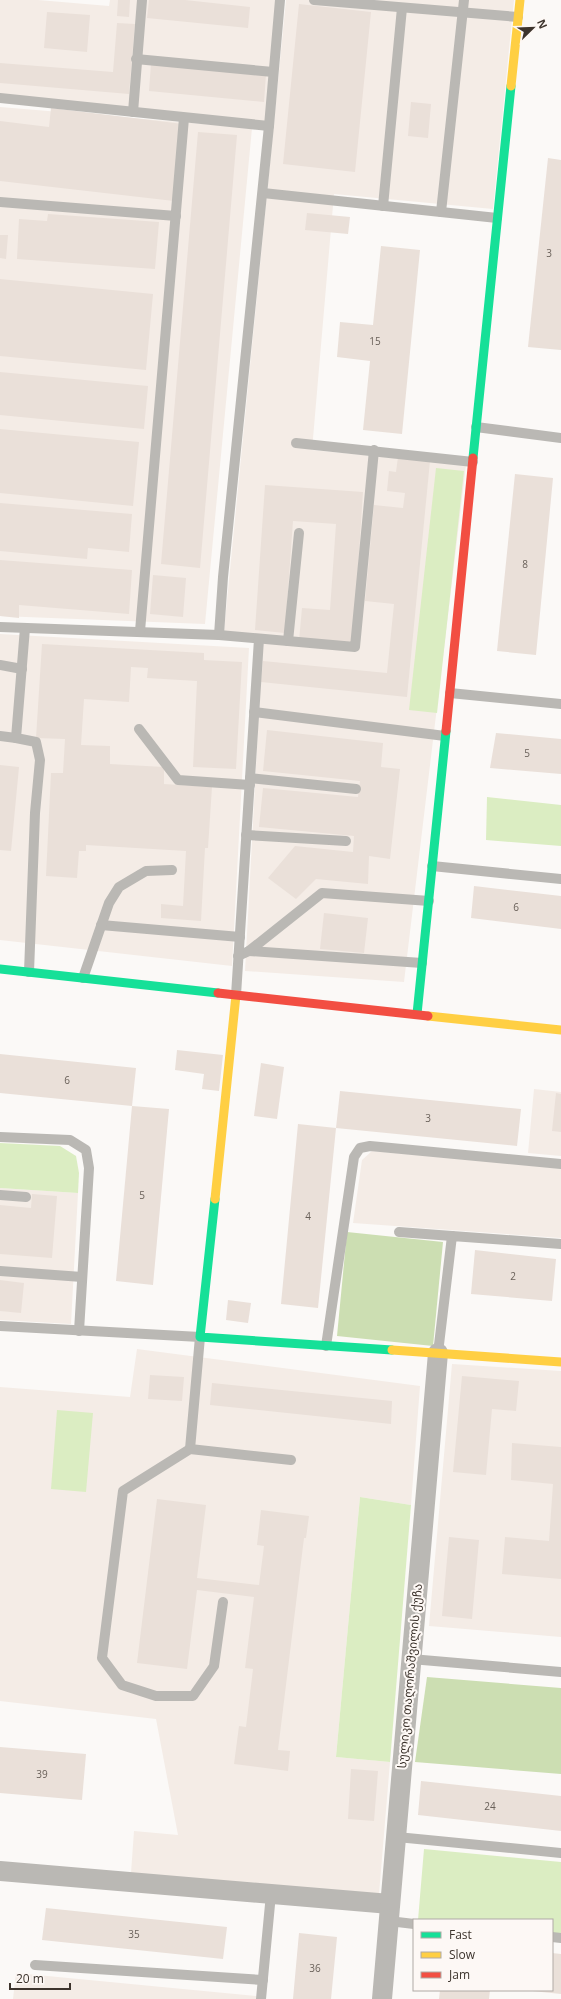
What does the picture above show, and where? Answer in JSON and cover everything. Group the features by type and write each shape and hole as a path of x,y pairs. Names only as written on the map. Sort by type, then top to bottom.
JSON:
{"street":[{"path":"417,1014 520,0"},
{"path":"0,969 561,1030"},
{"path":"236,995 200,1337 561,1362"},
{"name":"სულიკო თაღორაშვილის ქუჩა","path":"382,1999 438,1353"},
{"path":"0,1872 271,1894 390,1913"}],"lane":[{"path":"133,112 136,59 142,0"},
{"path":"219,635 223,577 263,192 280,0"},
{"path":"314,0 518,17"},
{"path":"441,212 464,0"},
{"path":"383,206 402,8"},
{"path":"136,59 273,72"},
{"path":"0,98 269,126"},
{"path":"140,631 184,118"},
{"path":"263,192 497,218"},
{"path":"0,202 176,216"},
{"path":"476,427 561,438"},
{"path":"296,443 374,450 473,462"},
{"path":"0,627 219,635 355,647 374,450"},
{"path":"288,641 299,533"},
{"path":"16,738 26,628"},
{"path":"236,995 259,639"},
{"path":"0,665 22,669"},
{"path":"450,693 561,704"},
{"path":"254,712 445,736"},
{"path":"139,729 178,780 250,782 356,789"},
{"path":"0,736 36,742 40,760 34,813 29,972"},
{"path":"246,835 346,841"},
{"path":"432,866 561,879"},
{"path":"83,978 108,903 119,887 146,872 172,870"},
{"path":"238,956 249,951 322,893 429,901"},
{"path":"101,925 240,937"},
{"path":"249,951 422,963"},
{"path":"0,1137 70,1140 86,1150 89,1168 79,1330"},
{"path":"326,1346 354,1157 360,1148 370,1146 561,1164"},
{"path":"0,1195 26,1197"},
{"path":"399,1232 561,1244"},
{"path":"438,1353 452,1236"},
{"path":"0,1271 82,1277"},
{"path":"0,1326 200,1337 190,1448"},
{"path":"223,1602 214,1666 192,1696 156,1696 122,1685 102,1658 123,1492 190,1448 291,1460"},
{"path":"411,1659 561,1672"},
{"path":"397,1837 561,1853"},
{"path":"262,1999 271,1894"},
{"path":"390,1913 413,1924"},
{"path":"35,1965 263,1980"}],"shaded area":[{"path":"0,0 38,0 109,6 110,0 278,0 265,124 0,99"},
{"path":"286,0 514,0 493,209 334,194 312,450 466,465 404,982 245,971 263,636 224,631"},
{"path":"0,107 252,128 205,624 0,616"},
{"path":"0,634 249,648 232,966 0,940"},
{"path":"534,1089 561,1092 561,1156 528,1153"},
{"path":"372,1151 561,1167 561,1238 353,1223 362,1160"},
{"path":"0,1188 78,1193 71,1324 0,1320"},
{"path":"137,1349 420,1386 411,1505 360,1497 336,1757 390,1762 379,1894 131,1873 134,1831 178,1835 156,1719 0,1701 0,1387 130,1397"},
{"path":"452,1364 561,1371 561,1637 429,1626"},
{"path":"16,1973 256,1996 256,1999 13,1999"}],"green space":[{"path":"436,468 464,471 437,713 409,710"},
{"path":"487,797 561,805 561,846 486,840"},
{"path":"0,1143 60,1146 76,1156 79,1173 78,1193 0,1188"},
{"path":"347,1232 443,1242 433,1346 337,1336"},
{"path":"57,1410 93,1413 86,1492 51,1489"},
{"path":"360,1497 411,1505 390,1762 336,1757"},
{"path":"427,1677 561,1688 561,1774 415,1762"},
{"path":"424,1849 561,1862 561,1934 553,1933 553,1919 418,1919"}],"building":[{"path":"118,0 130,0 129,17 117,16"},
{"path":"149,0 185,0 250,7 248,28 147,18"},
{"path":"299,4 371,12 355,172 283,164"},
{"path":"47,12 90,15 87,52 44,48"},
{"path":"117,23 135,24 129,94 0,83 0,63 113,72"},
{"path":"151,64 266,74 264,102 149,91"},
{"path":"411,102 431,104 428,138 408,136"},
{"path":"51,108 183,124 174,201 0,181 0,121 49,127"},
{"path":"198,132 237,135 200,568 161,564"},
{"path":"548,158 561,160 561,350 528,347"},
{"path":"307,213 350,217 348,234 305,230"},
{"path":"48,214 159,222 155,269 17,259 19,219 47,221"},
{"path":"0,235 8,235 6,259 0,258"},
{"path":"381,246 420,250 402,434 363,430 370,361 337,357 340,322 373,325"},
{"path":"0,279 153,294 146,370 0,356"},
{"path":"0,372 148,386 144,429 0,415"},
{"path":"0,429 139,442 133,506 0,493"},
{"path":"398,457 430,461 407,697 261,682 263,661 387,673 394,604 365,601 374,505 403,508 405,493 387,491 389,471 396,472"},
{"path":"515,474 553,478 536,655 497,651"},
{"path":"265,485 363,492 353,645 299,641 302,608 330,610 336,524 293,521 285,633 255,630"},
{"path":"0,503 132,514 129,552 88,548 87,559 0,551"},
{"path":"0,560 132,570 129,614 19,605 19,618 0,616"},
{"path":"153,575 186,578 183,617 150,614"},
{"path":"42,644 204,653 204,660 242,662 236,769 193,767 197,681 147,678 148,668 131,667 129,702 84,699 81,745 110,746 110,764 164,767 164,784 212,787 208,848 205,848 201,921 161,918 161,904 183,906 186,851 86,845 86,851 79,851 77,878 46,876 51,773 63,773 65,739 36,738"},
{"path":"267,730 383,743 381,767 400,769 390,859 369,856 368,884 316,879 296,899 268,878 295,846 353,852 354,836 259,827 263,788 358,797 360,781 263,771"},
{"path":"496,733 561,739 561,774 490,768"},
{"path":"0,765 19,767 11,851 0,850"},
{"path":"474,886 561,896 561,929 471,918"},
{"path":"324,913 368,918 364,953 320,949"},
{"path":"177,1050 223,1055 219,1091 202,1089 204,1074 175,1070"},
{"path":"0,1054 136,1068 132,1106 0,1093"},
{"path":"261,1063 284,1067 277,1119 254,1116"},
{"path":"340,1091 521,1109 517,1146 336,1128"},
{"path":"556,1093 561,1094 561,1132 552,1131"},
{"path":"132,1106 169,1109 153,1285 116,1281"},
{"path":"298,1124 336,1128 318,1308 281,1304"},
{"path":"32,1194 57,1196 52,1258 0,1254 0,1205 31,1208"},
{"path":"475,1250 556,1259 552,1301 471,1294"},
{"path":"0,1280 24,1283 21,1313 0,1311"},
{"path":"228,1300 251,1303 248,1323 226,1320"},
{"path":"150,1375 184,1377 182,1401 148,1399"},
{"path":"462,1376 519,1381 516,1411 492,1409 486,1475 453,1472"},
{"path":"212,1383 392,1401 391,1424 210,1405"},
{"path":"512,1443 561,1447 561,1579 502,1574 505,1537 549,1541 553,1484 511,1480"},
{"path":"157,1499 206,1505 197,1578 259,1585 264,1546 257,1545 261,1510 309,1516 306,1538 304,1538 278,1750 290,1751 288,1771 234,1764 239,1726 246,1727 253,1669 245,1668 254,1597 197,1590 187,1669 137,1663"},
{"path":"449,1537 479,1540 472,1619 442,1616"},
{"path":"0,1747 86,1754 82,1800 0,1793"},
{"path":"351,1769 378,1771 374,1821 348,1819"},
{"path":"421,1781 561,1796 561,1831 418,1815"},
{"path":"46,1908 227,1927 223,1959 42,1940"},
{"path":"299,1933 337,1937 331,1999 293,1999"},
{"path":"553,1953 561,1954 561,1994 532,1991 553,1991"},
{"path":"440,1991 490,1991 489,1999 439,1999"}],"traffic: fast":[{"path":"473,458 511,86"},
{"path":"417,1014 446,731"},
{"path":"0,969 218,993"},
{"path":"215,1199 200,1337 392,1350"}],"traffic: slow":[{"path":"511,86 520,0"},
{"path":"215,1199 236,995"},
{"path":"428,1016 561,1030"},
{"path":"392,1350 561,1362"}],"traffic: jam":[{"path":"446,731 473,458"},
{"path":"218,993 428,1016"}]}
